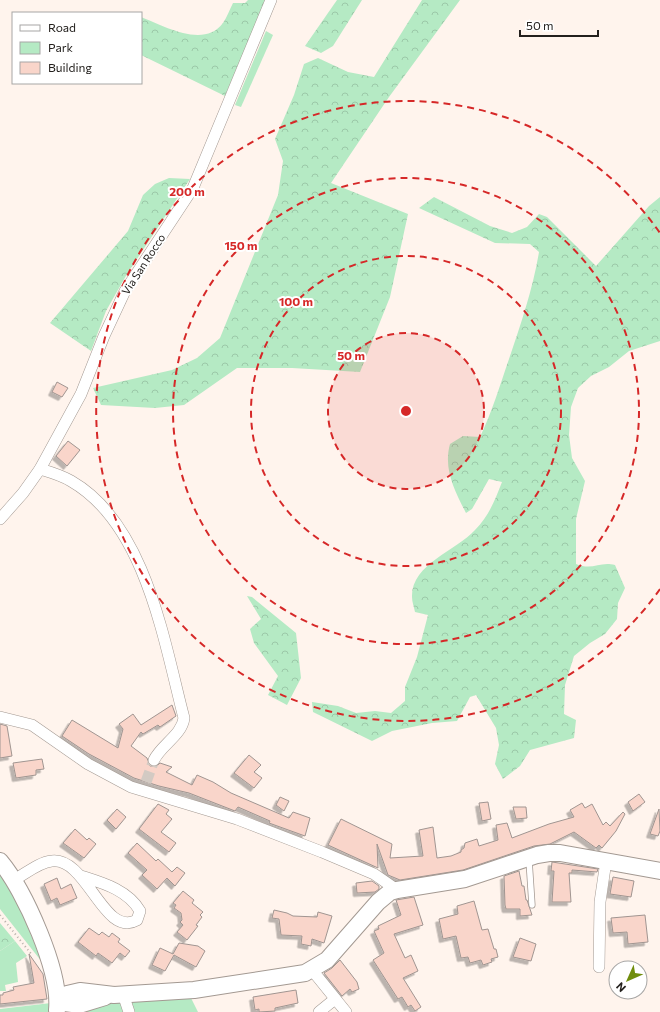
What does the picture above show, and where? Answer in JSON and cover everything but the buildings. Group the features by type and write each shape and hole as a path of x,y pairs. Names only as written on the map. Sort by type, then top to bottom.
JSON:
{"street":[{"name":"Via San Rocco","path":"0,519 23,493 40,469 81,394 104,336 125,291 192,188 271,0"},
{"path":"40,469 71,480 95,500 107,513 130,547 148,585 184,718 182,727 159,750 154,760"},
{"path":"0,717 32,725 88,764 125,785 144,787 237,819 374,874 397,890"},
{"path":"76,1003 119,995 228,986 298,975 312,970 335,952 383,897 397,890 465,879 528,858 549,853 560,853 660,871"},
{"path":"0,861 14,880 25,901 51,965 58,1007"},
{"path":"14,880 44,862 52,861 65,863 81,876 106,911 116,918 126,922 137,920 140,911 136,904 127,896 112,887 81,876"},
{"path":"599,967 600,902 606,862"},
{"path":"51,965 70,987 76,1003"},
{"path":"312,970 346,1012"},
{"path":"58,1007 67,994 76,1003"},
{"path":"119,995 129,1012"},
{"path":"319,1012 335,999"}],"lane":[{"path":"528,858 532,905"}],"path":[{"path":"0,916 32,955"}],"green space":[{"path":"248,0 266,0 225,96 142,55 142,17 172,30 195,35 205,34 215,31 223,23 233,3 245,3"},
{"path":"337,0 362,0 333,46 321,53 305,46"},
{"path":"422,0 460,0 389,97 331,183 408,214 390,297 360,372 292,368 237,368 184,405 155,408 101,405 93,388 172,370 197,358 220,338 278,195 283,161 275,139 294,95 304,64 318,58 348,72 374,77"},
{"path":"266,31 273,35 241,107 235,105"},
{"path":"169,178 190,179 127,274 106,311 91,351 50,323 128,231 143,195 155,184"},
{"path":"434,197 490,226 512,233 527,227 539,214 547,217 596,266 649,206 660,197 660,341 629,351 609,367 591,376 578,388 571,407 569,435 572,458 585,481 576,519 576,564 587,567 605,564 615,565 625,588 618,603 617,619 605,634 590,643 574,656 565,685 564,714 576,720 574,738 530,750 520,766 503,779 495,764 499,745 496,728 476,695 470,697 457,721 432,723 392,731 372,741 313,712 312,702 338,706 356,713 375,711 391,713 405,701 405,687 417,657 428,615 415,612 412,599 414,586 426,567 467,538 480,525 491,508 502,482 489,479 472,509 466,513 451,480 448,453 450,444 463,436 480,437 496,398 522,319 539,252 530,244 495,243 419,208"},
{"path":"247,596 252,597 296,633 301,678 287,705 268,695 278,676 254,643 250,629 261,619"},
{"path":"0,874 17,900 42,962 0,909"},
{"path":"0,923 15,941 0,951"},
{"path":"15,941 27,956 16,963 18,982 5,985 6,991 0,991 0,951"},
{"path":"190,996 198,1012 84,1012 103,1003"},
{"path":"51,1003 50,1012 0,1012 0,1009"}],"tunnel":[{"path":"146,782 154,760"}]}
